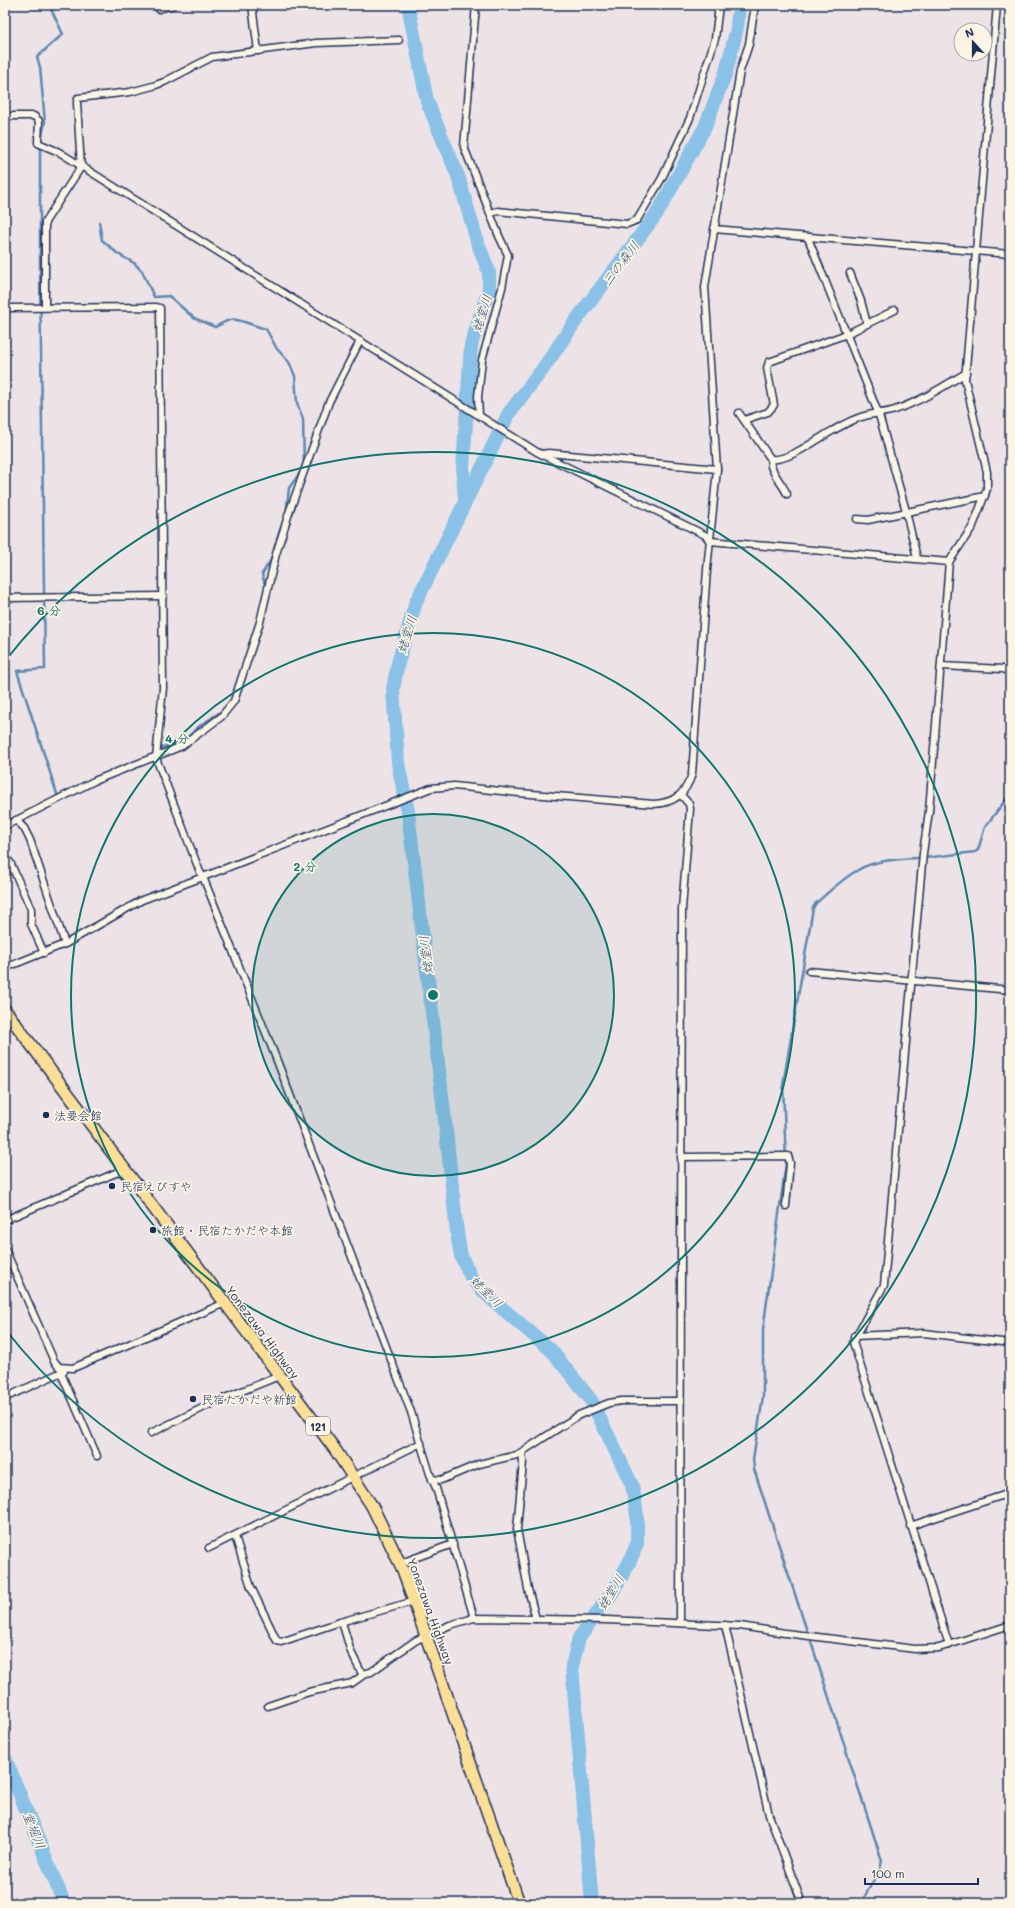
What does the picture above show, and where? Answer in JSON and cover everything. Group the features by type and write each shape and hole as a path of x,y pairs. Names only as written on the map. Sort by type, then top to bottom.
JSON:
{"highway":[{"name":"Yonezawa Highway","path":"5,1010 334,1448 372,1506 401,1563 519,1903"}],"street":[{"path":"156,5 159,9 173,5"},
{"path":"252,5 258,51"},
{"path":"476,5 464,147 508,255 502,288 482,360 477,414"},
{"path":"490,213 498,211 627,224 637,220 662,178 692,113 715,39 718,5"},
{"path":"5,968 66,944 142,900 421,791 443,786 654,804 665,804 681,795 692,774 717,470 705,286 740,71 749,44 755,5"},
{"path":"949,1645 910,1526 853,1342 854,1336 884,1286 923,853 929,811 949,562 973,526 987,489 987,472 965,380 997,5"},
{"path":"45,307 45,222 81,167 77,103 78,98 130,92 153,86 164,82 212,57 316,43 399,40"},
{"path":"5,116 34,116 39,120 38,143 54,149 487,420 510,436 541,454 705,534 710,541 949,562"},
{"path":"714,230 1010,254"},
{"path":"808,238 879,414 906,511 917,558"},
{"path":"850,273 861,301 867,324"},
{"path":"5,308 160,308 163,688 156,758 200,872 204,877 412,1412 453,1544 474,1618"},
{"path":"744,420 768,412 774,405 767,368 769,362 847,334 895,310"},
{"path":"5,826 94,781 156,758 189,742 221,717 236,698 260,622 276,554 290,510 329,402 360,341"},
{"path":"772,459 781,459 802,449 855,419 902,408 939,390 966,372"},
{"path":"739,413 772,459"},
{"path":"541,454 549,453 717,470"},
{"path":"772,459 770,466 782,483 787,494"},
{"path":"857,519 868,520 985,496"},
{"path":"5,598 163,596"},
{"path":"941,666 1003,669 1010,671"},
{"path":"680,1623 682,909 690,809 689,804 681,795"},
{"path":"16,820 24,828 30,840 66,944"},
{"path":"10,862 31,909 31,924 44,953"},
{"path":"809,971 1010,990"},
{"path":"681,1157 788,1156 790,1163 786,1206"},
{"path":"5,1220 125,1169"},
{"path":"5,1250 54,1361 63,1371 97,1456"},
{"path":"9,1396 63,1371 225,1303"},
{"path":"854,1336 924,1333 1010,1343"},
{"path":"151,1433 215,1402 279,1376"},
{"path":"432,1479 441,1480 479,1464 522,1452 583,1413 609,1403 621,1401 680,1401"},
{"path":"209,1548 421,1443"},
{"path":"522,1452 523,1462 517,1529 528,1589 536,1619"},
{"path":"910,1526 1010,1493"},
{"path":"235,1536 251,1587 277,1641 281,1642 342,1622 415,1601"},
{"path":"401,1563 453,1544"},
{"path":"268,1706 303,1694 352,1683 362,1676 362,1674 372,1672 415,1641 450,1625 474,1618 607,1620 740,1626 915,1649 939,1648 1010,1625"},
{"path":"342,1622 351,1652 362,1674"},
{"path":"725,1625 769,1815 802,1903"}],"waterway":[{"path":"41,140 45,122 40,67 37,57 63,34 49,5"},
{"name":"姥堂川","path":"408,5 427,101 458,176 478,244 489,272 489,289 471,345 463,468 465,502"},
{"name":"姥堂川","path":"592,1903 572,1666 579,1638 612,1593 629,1563 637,1544 637,1515 632,1485 591,1400 551,1350 489,1297 472,1279 461,1256 457,1233 408,812 398,763 393,689 398,663 416,602 509,413 542,370 577,319 658,212 705,127 726,72 737,28 739,5"},
{"path":"40,145 45,669 17,671 58,797"},
{"path":"99,222 102,240 118,254 134,263 142,271 154,297 169,296 194,318 215,327 233,319 266,329 277,349 289,362 295,376 297,403 303,419 304,466"},
{"path":"286,515 289,488 302,470"},
{"path":"266,589 262,574 271,560 284,519"},
{"path":"157,751 163,747 183,742 197,728 223,710"},
{"path":"924,858 975,852 978,850 985,827 1010,794"},
{"path":"5,823 12,819"},
{"path":"807,1631 754,1469 753,1459 763,1397 763,1330 786,1163 783,1085 813,908 816,903 842,881 852,873 864,867 887,861 919,858"},
{"path":"811,1642 882,1861 880,1869 861,1903"},
{"name":"堂堀川","path":"5,1758 64,1903"}],"place":[{"name":"法要会館","path":"46,1115"},
{"name":"民宿えびすや","path":"112,1186"},
{"name":"旅館・民宿たかだや本館","path":"153,1230"},
{"name":"民宿たかだや新館","path":"193,1399"}],"water label":[{"name":"三の森川","path":"620,263"}]}
